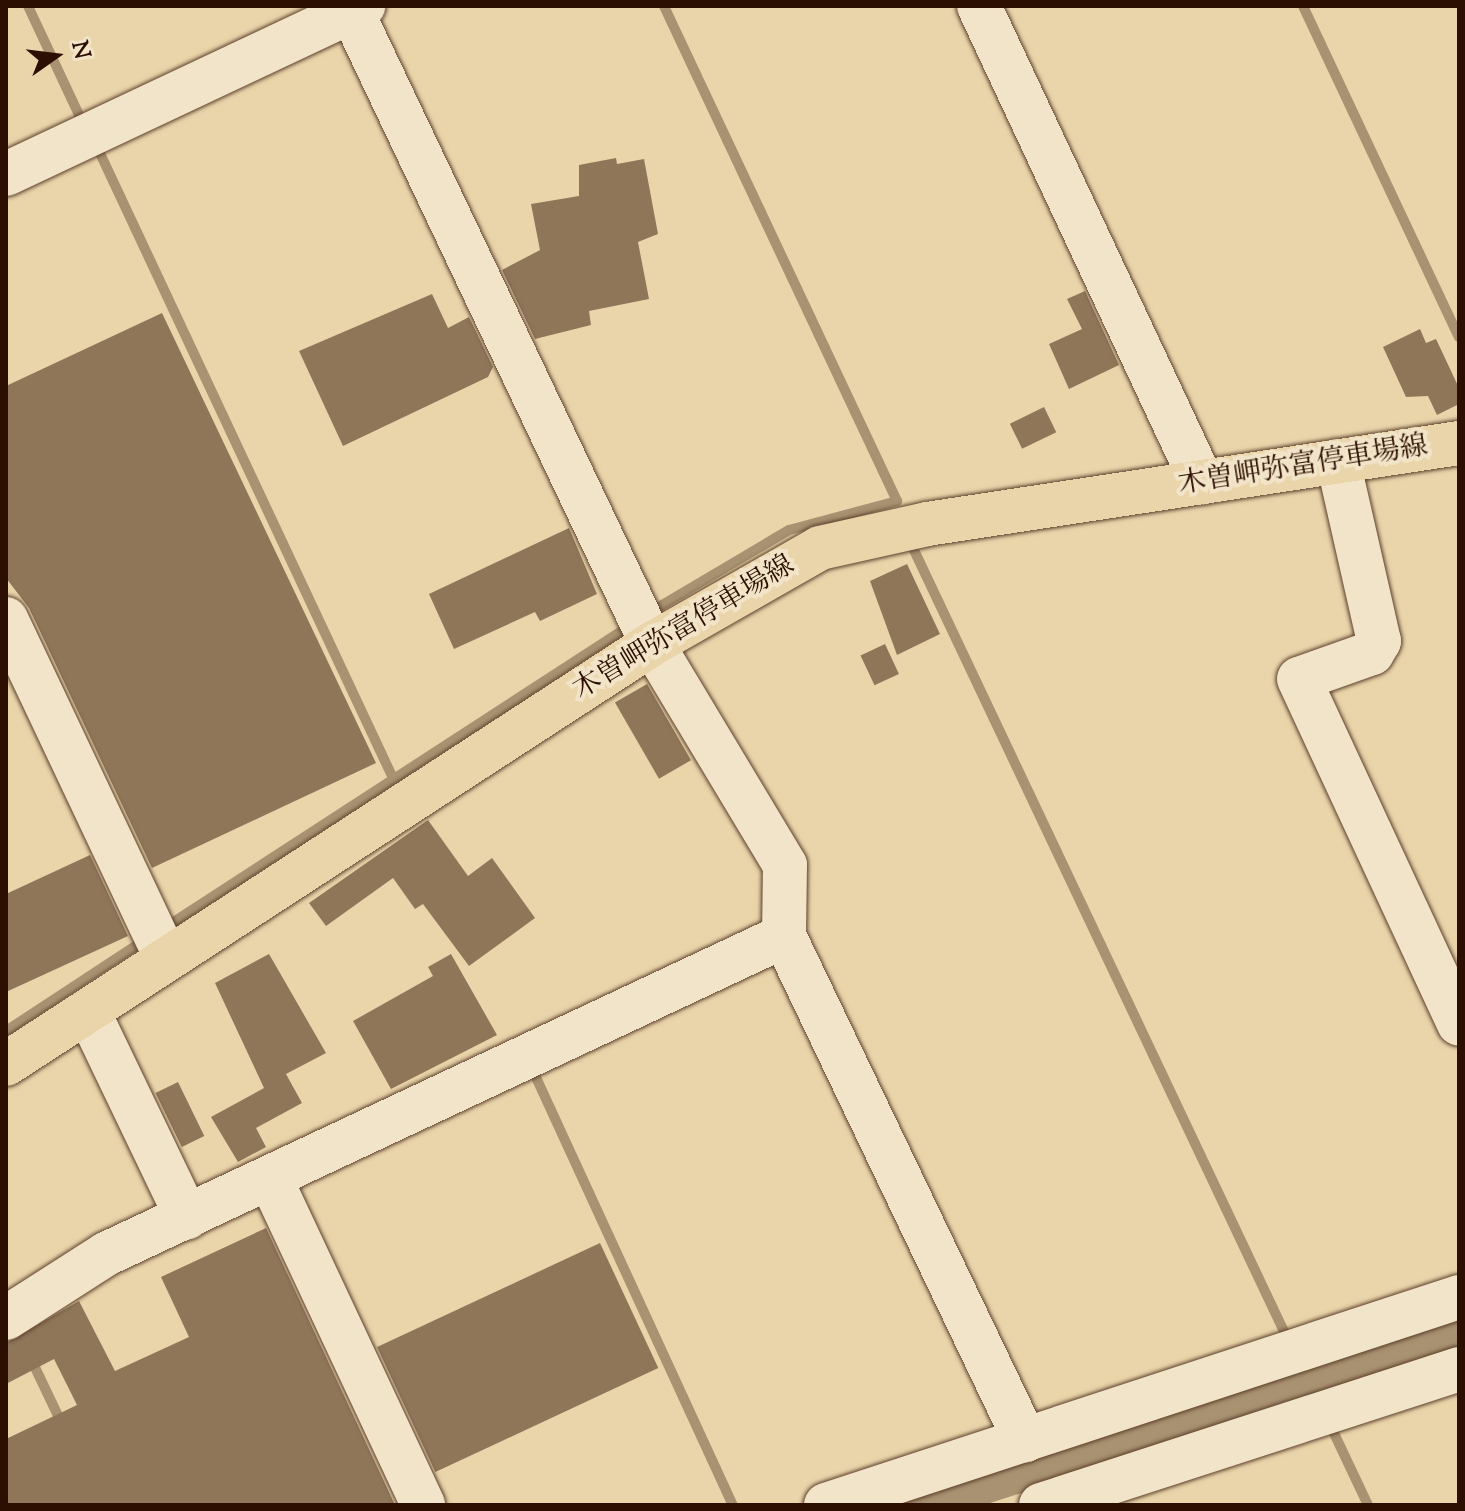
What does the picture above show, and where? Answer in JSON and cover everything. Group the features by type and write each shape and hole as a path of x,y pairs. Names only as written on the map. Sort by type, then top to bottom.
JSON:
{"main road":[{"name":"木曽岬弥富停車場線","path":"6,1064 652,644 820,548 1202,482 1459,443"}],"street":[{"path":"979,6 1202,482"},
{"path":"6,174 355,8 652,644 785,865 784,936 1025,1440"},
{"path":"1338,461 1379,641 1372,653 1299,679 1459,1024"},
{"path":"6,619 167,959"},
{"path":"6,1318 106,1254 271,1180 784,936"},
{"path":"88,1011 187,1218"},
{"path":"271,1180 423,1505"},
{"path":"826,1505 1459,1297"},
{"path":"1048,1504 1459,1369"}],"shaded area":[{"path":"1459,1319 1459,1351 984,1505 888,1505"}],"building":[{"path":"616,158 617,164 644,159 658,234 638,242 649,299 589,311 591,325 535,339 502,270 540,250 531,204 579,196 579,165"},
{"path":"1085,291 1119,365 1069,389 1049,344 1082,329 1067,299"},
{"path":"432,294 448,328 469,317 493,367 488,377 343,446 299,351"},
{"path":"162,313 376,763 152,868 29,608 6,578 6,386"},
{"path":"1420,329 1426,343 1436,339 1459,388 1459,404 1437,415 1428,396 1406,397 1383,347"},
{"path":"1044,407 1056,432 1022,449 1010,424"},
{"path":"569,528 597,594 540,621 535,612 454,649 429,594"},
{"path":"907,564 940,634 897,655 870,581"},
{"path":"885,644 899,674 874,685 861,655"},
{"path":"647,684 691,760 659,779 615,702"},
{"path":"428,820 468,876 492,858 535,918 469,966 423,904 415,909 393,878 326,926 309,903"},
{"path":"90,855 128,936 6,992 6,894"},
{"path":"269,954 326,1053 286,1074 302,1103 256,1128 266,1147 238,1162 211,1117 264,1088 215,983"},
{"path":"451,954 497,1035 391,1089 353,1021 433,976 428,967"},
{"path":"178,1082 204,1136 182,1147 156,1093"},
{"path":"266,1228 395,1505 6,1505 6,1439 77,1405 54,1359 6,1384 6,1343 79,1301 115,1371 189,1337 161,1277"},
{"path":"600,1243 658,1368 435,1472 377,1347"}],"waterway":[{"path":"28,6 80,117"},
{"path":"657,608 789,530 897,501 664,6"},
{"path":"1303,6 1459,337"},
{"path":"98,149 392,776"},
{"path":"913,548 1288,1340"},
{"path":"166,927 626,628"},
{"path":"6,1031 143,941"},
{"path":"534,1073 733,1505"},
{"path":"31,1359 62,1424"},
{"path":"1332,1429 1368,1505"}]}
